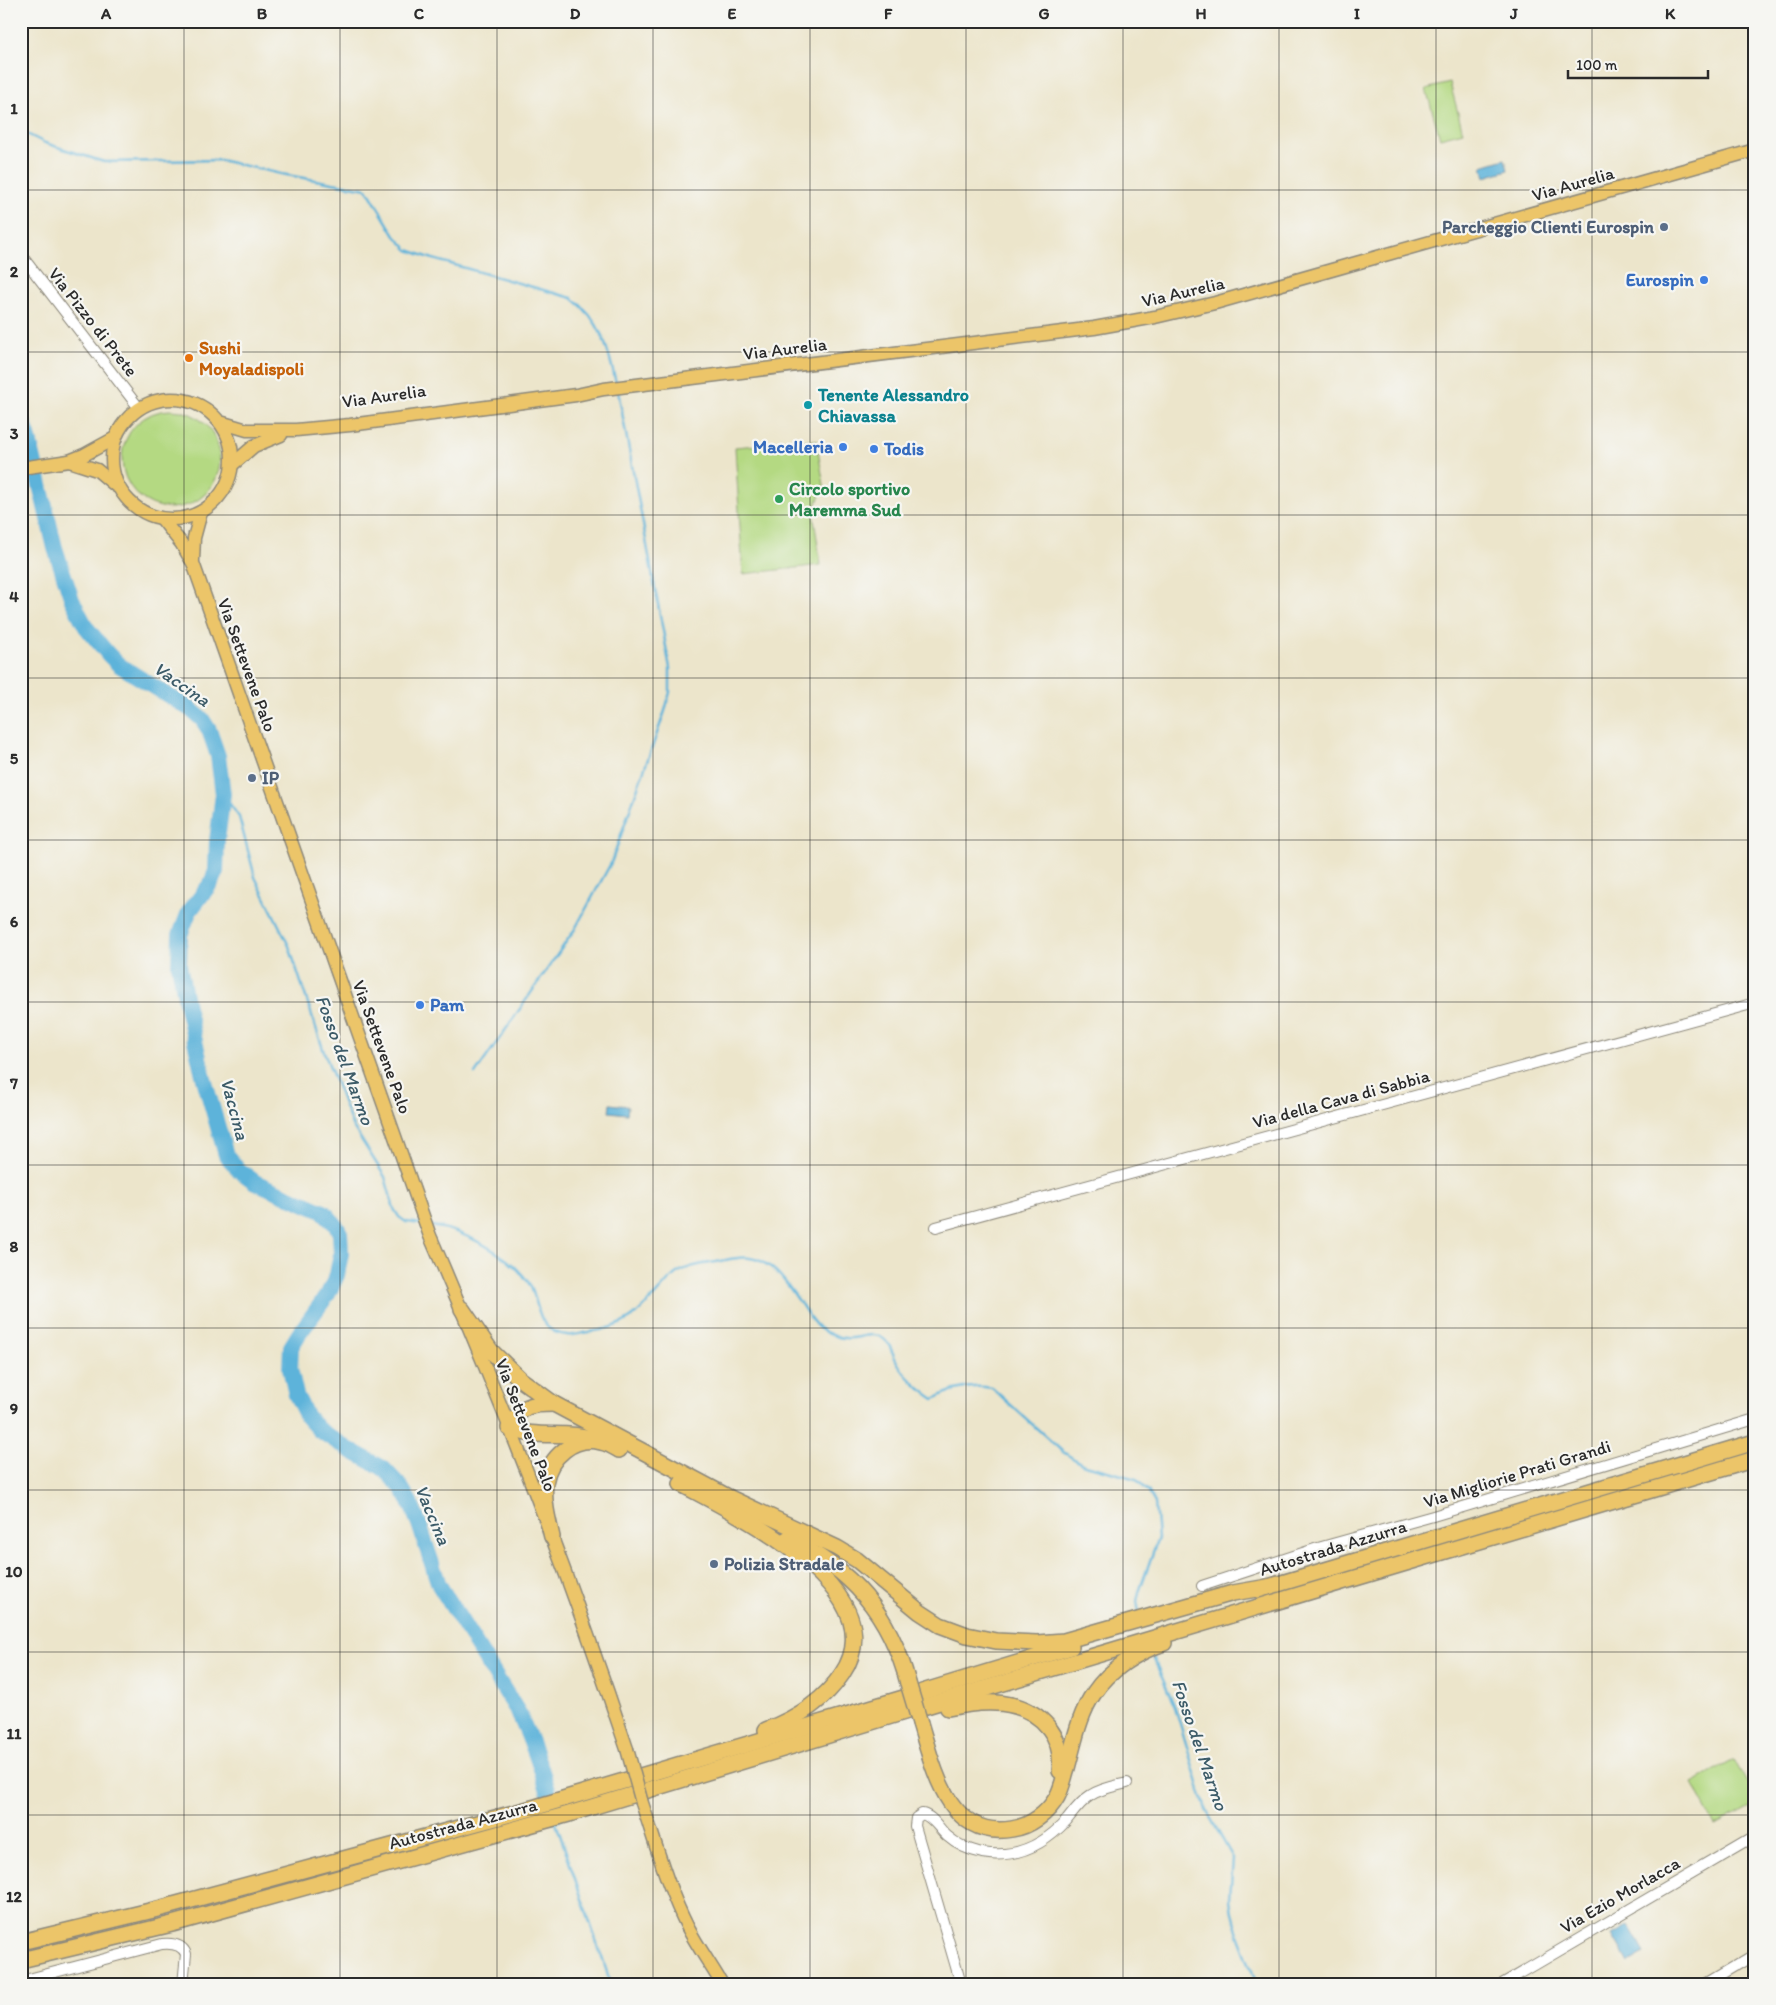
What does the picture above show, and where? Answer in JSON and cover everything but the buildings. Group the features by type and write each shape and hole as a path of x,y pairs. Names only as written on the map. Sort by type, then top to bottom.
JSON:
{"highway":[{"path":"462,1309 491,1352 520,1379 554,1404 642,1452 784,1524 844,1552 871,1571 924,1615 948,1628 967,1635 1001,1642 1046,1643 1078,1638 1145,1633 1244,1618 1269,1595"},
{"path":"554,1404 529,1405 519,1412 509,1428 525,1432 577,1435 602,1442 827,1560 861,1590 888,1629 901,1658 940,1772 949,1794 961,1808 975,1818 998,1825 1022,1821 1044,1808 1055,1791 1061,1764 1059,1748 1047,1726 1031,1713 1011,1705 986,1703 960,1706 918,1706"},
{"path":"552,1538 545,1506 546,1481 550,1466 557,1457 573,1445 587,1442 602,1442"},
{"name":"Autostrada Azzurra","path":"1269,1595 1755,1442"},
{"name":"Autostrada Azzurra","path":"1269,1595 1755,1459"},
{"path":"784,1524 844,1569 874,1599 896,1634 905,1654 940,1784 953,1808 970,1821 985,1828 1000,1830 1018,1828 1042,1815 1058,1796 1078,1728 1093,1694 1145,1633 1238,1591 1269,1595"},
{"path":"655,1771 691,1754 766,1730 793,1718 824,1695 837,1682 848,1664 853,1649 853,1634 847,1610 840,1597 811,1566 761,1527"},
{"name":"Autostrada Azzurra","path":"21,1942 538,1815 569,1814 714,1770 760,1762 918,1706 1145,1633"},
{"name":"Autostrada Azzurra","path":"21,1960 172,1924 538,1815 562,1800 655,1771 918,1706"}],"main road":[{"name":"Via Aurelia","path":"220,422 248,430 296,430 350,426 631,386 1036,336 1164,315 1215,303 1755,150"},
{"path":"68,460 97,470 118,488 129,503 144,514 162,519 182,519 201,512 216,500 227,484 232,465 230,443 220,422 207,410 191,402 174,398 156,400 140,408 124,421 115,438 111,455 112,472 118,488"},
{"name":"Via Aurelia","path":"232,465 254,446 273,437 296,430"},
{"path":"21,468 68,460 84,455 115,438"},
{"name":"Via Settevene Palo","path":"194,563 194,538 201,512"},
{"name":"Via Settevene Palo","path":"162,519 177,537 194,563 430,1236 462,1309 509,1428 552,1538 602,1676 627,1749 667,1879 694,1940 722,1984"}],"street":[{"name":"Via Pizzo di Prete","path":"21,256 140,408"},
{"name":"Via della Cava di Sabbia","path":"936,1227 1755,1003"},
{"name":"Via Migliorie Prati Grandi","path":"1202,1586 1318,1548 1434,1516 1755,1419"},
{"path":"961,1984 915,1826 916,1818 922,1814 928,1816 952,1841 971,1850 989,1854 1015,1853 1027,1850 1046,1839 1090,1795 1127,1784"},
{"name":"Via Ezio Morlacca","path":"1502,1984 1755,1836"},
{"path":"21,1981 162,1944 173,1944 180,1946 186,1954 183,1984"},
{"path":"1706,1984 1755,1956"}],"green space":[{"path":"1450,83 1463,132 1440,138 1426,89"},
{"path":"171,410 190,414 205,425 216,440 220,459 216,478 205,493 190,504 171,508 152,504 137,493 126,478 122,459 126,440 137,425 152,414"},
{"name":"Circolo sportivo Maremma Sud","path":"816,440 824,485 813,513 821,565 743,574 735,447"},
{"path":"1734,1760 1755,1797 1755,1804 1716,1825 1693,1783"}],"water":[{"path":"1505,159 1508,170 1485,177 1482,166"},
{"path":"610,1104 628,1106 627,1114 609,1112"},
{"path":"1629,1925 1645,1953 1628,1963 1612,1935"}],"waterway":[{"path":"21,131 45,143 104,162 220,160 281,174 367,189 395,236 408,250 433,259 572,298 597,326 606,347 616,383"},
{"path":"475,1074 575,929 611,863 670,692 670,668 618,391"},
{"name":"Vaccina","path":"21,416 28,435 55,548 72,600 86,627 119,665 190,709 202,719 209,730 218,756 223,794 217,841 216,871 211,883 189,912 180,935 179,965 204,1079 226,1155 239,1170 255,1182 324,1212 340,1233 341,1253 337,1275 328,1294 291,1347 290,1368 296,1395 307,1417 319,1430 348,1449 383,1468 401,1487 410,1502 419,1524 439,1585 518,1712 539,1763 555,1816"},
{"name":"Fosso del Marmo","path":"223,794 239,817 255,877 289,946 323,1049 352,1125 385,1177 394,1209 399,1217 406,1222 422,1224"},
{"name":"Fosso del Marmo","path":"432,1226 444,1228 471,1238 510,1262 528,1282 543,1322 556,1332 567,1335 604,1329 616,1326 627,1320 644,1307 680,1271 733,1258 759,1260 780,1275 809,1317 819,1328 830,1335 843,1338 870,1335 881,1337 889,1345 906,1375 934,1399 962,1388 992,1388 1063,1452 1082,1464 1136,1479 1148,1491 1155,1503 1158,1538 1139,1592 1137,1601 1139,1613"},
{"name":"Fosso del Marmo","path":"1153,1657 1175,1707 1206,1810 1233,1858 1230,1899 1232,1913 1238,1935 1257,1984"},
{"path":"556,1823 611,1984"}],"place":[{"name":"Parcheggio Clienti Eurospin","path":"1664,227"},
{"name":"Eurospin","path":"1704,280"},
{"name":"Sushi Moyaladispoli","path":"189,358"},
{"name":"Tenente Alessandro Chiavassa","path":"808,405"},
{"name":"Macelleria","path":"843,447"},
{"name":"Todis","path":"874,449"},
{"name":"Circolo sportivo Maremma Sud","path":"779,499"},
{"name":"IP","path":"252,778"},
{"name":"Pam","path":"420,1005"},
{"name":"Polizia Stradale","path":"714,1564"}]}
